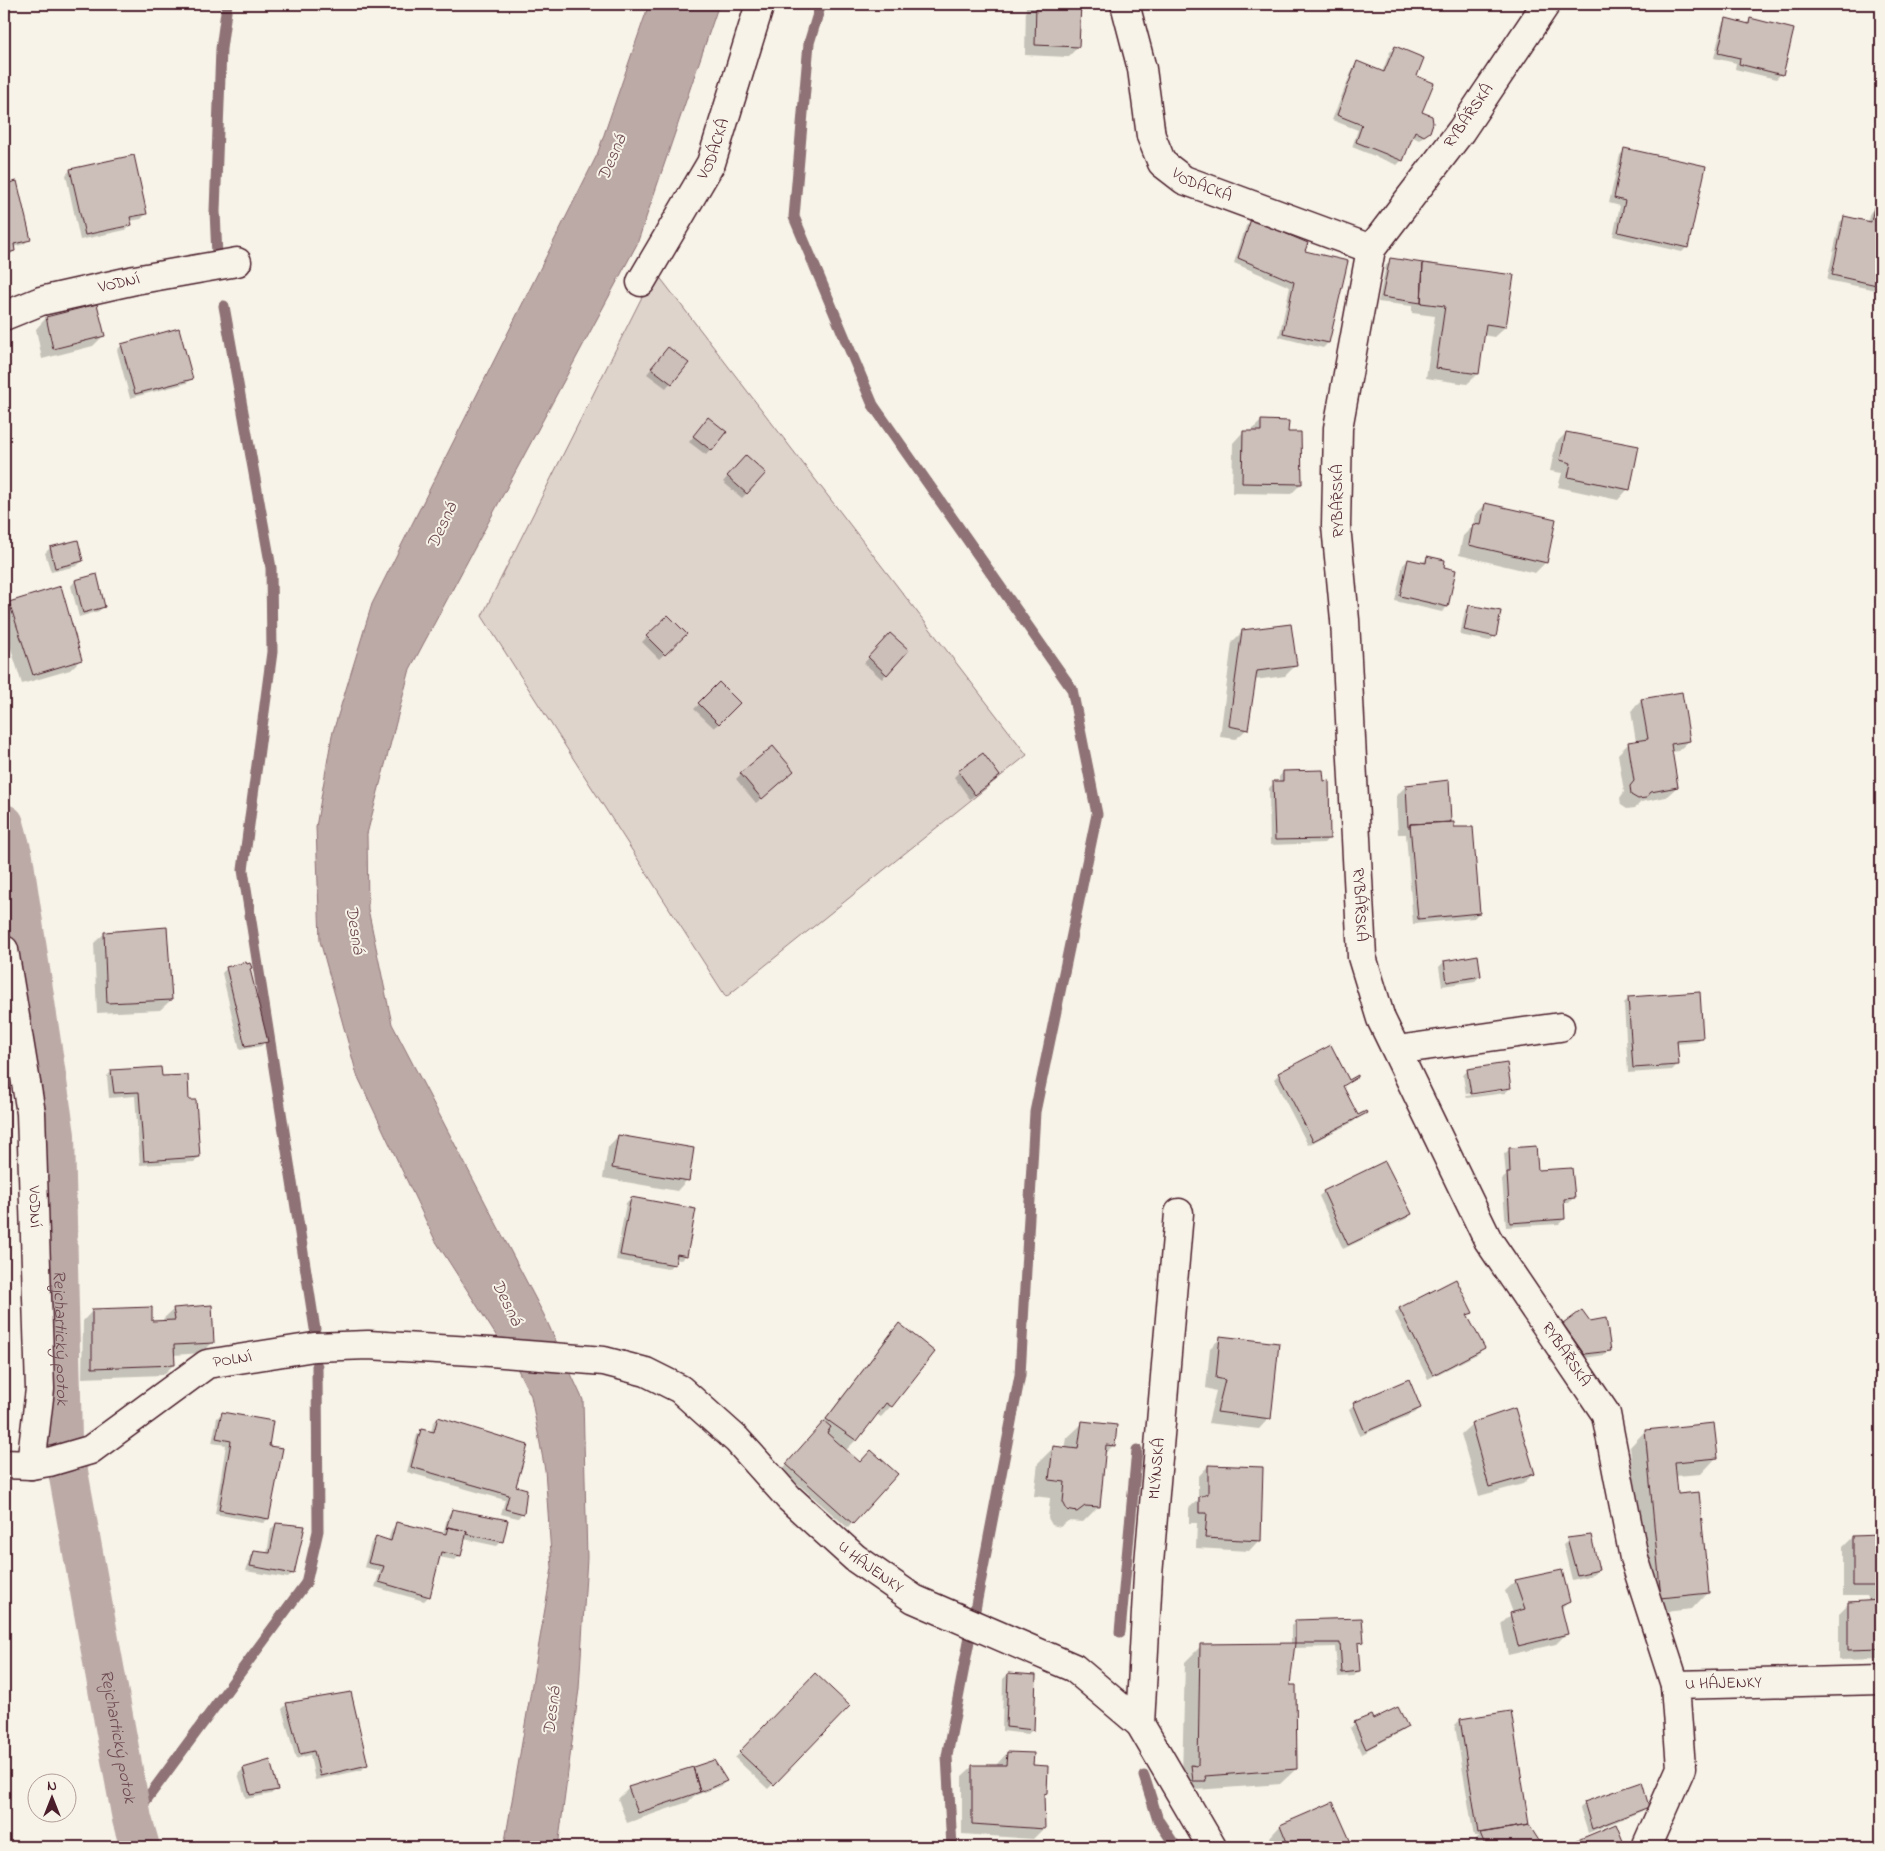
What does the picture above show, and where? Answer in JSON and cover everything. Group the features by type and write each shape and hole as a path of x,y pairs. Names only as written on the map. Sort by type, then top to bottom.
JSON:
{"street":[{"name":"VODÁCKÁ","path":"641,282 711,163 760,4"},
{"name":"VODÁCKÁ","path":"1125,4 1142,69 1151,136 1162,162 1184,180 1371,249"},
{"name":"RYBÁŘSKÁ","path":"1546,4 1461,130 1371,249 1338,428 1336,526 1345,620 1362,957 1381,1019 1488,1240 1606,1414 1634,1558 1674,1685"},
{"name":"VODNÍ","path":"4,316 41,301 135,280 237,262"},
{"name":"VODNÍ","path":"4,950 32,1113 40,1389 40,1464"},
{"path":"1397,1050 1560,1027"},
{"name":"MLÝNSKÁ","path":"1140,1724 1148,1576 1179,1213"},
{"name":"POLNÍ","path":"4,1464 40,1464 90,1450 207,1364 314,1346 368,1345 490,1352"},
{"name":"U HÁJENKY","path":"490,1352 604,1361 646,1372 680,1389 737,1440 789,1498 855,1558 914,1599 1074,1668 1140,1724 1212,1847"},
{"name":"U HÁJENKY","path":"1646,1847 1681,1768 1674,1685 1881,1680"}],"shaded area":[{"path":"655,271 1027,755 726,997 482,616"}],"water":[{"name":"Desná","path":"649,4 719,4 637,244 410,669 367,834 368,909 392,1024 544,1315 583,1400 587,1558 579,1689 558,1847 504,1847 552,1568 545,1470 531,1396 517,1368 435,1240 357,1075 320,941 316,827 332,735 372,604 597,155"}],"building":[{"path":"1036,4 1081,4 1079,47 1035,45"},
{"path":"1726,18 1749,24 1750,18 1794,29 1783,75 1739,64 1740,58 1718,53"},
{"path":"1395,46 1424,58 1417,76 1434,83 1422,112 1432,116 1433,123 1430,132 1424,136 1415,131 1403,161 1356,142 1362,125 1337,115 1357,61 1384,72"},
{"path":"1624,148 1706,166 1688,248 1618,232 1625,201 1614,198"},
{"path":"134,155 147,214 130,217 132,225 85,235 70,169"},
{"path":"17,181 31,240 14,244 15,251 4,254 4,184"},
{"path":"1874,207 1881,208 1881,286 1832,275 1844,216 1871,222"},
{"path":"1251,219 1308,243 1305,251 1348,261 1329,343 1283,333 1294,282 1238,258"},
{"path":"1390,258 1423,263 1421,303 1382,297"},
{"path":"1423,263 1514,275 1506,327 1486,324 1479,374 1436,368 1445,306 1421,303"},
{"path":"97,304 105,336 53,349 46,317"},
{"path":"179,328 193,379 135,394 121,344"},
{"path":"668,347 689,363 672,384 651,368"},
{"path":"708,417 727,432 712,451 693,436"},
{"path":"1261,420 1289,421 1288,432 1301,432 1302,484 1242,483 1243,431 1261,431"},
{"path":"1566,432 1639,446 1630,490 1568,477 1571,463 1560,460"},
{"path":"746,455 766,473 747,494 727,476"},
{"path":"1485,503 1556,519 1547,563 1469,545 1473,524 1481,525"},
{"path":"78,540 83,561 55,568 50,547"},
{"path":"1427,556 1445,560 1444,567 1456,570 1448,607 1400,596 1408,559 1426,563"},
{"path":"97,574 105,607 83,613 75,580"},
{"path":"61,586 82,660 33,675 9,602"},
{"path":"1469,605 1501,611 1496,637 1464,630"},
{"path":"668,615 687,634 665,655 646,636"},
{"path":"1291,624 1297,666 1257,671 1248,730 1229,726 1242,630"},
{"path":"890,633 909,650 887,675 868,657"},
{"path":"719,682 740,703 719,724 698,703"},
{"path":"1682,692 1690,741 1671,744 1678,787 1651,792 1646,798 1638,799 1631,795 1630,786 1634,781 1628,742 1648,739 1641,699"},
{"path":"773,746 794,771 762,799 740,773"},
{"path":"983,753 1000,776 975,795 958,771"},
{"path":"1323,770 1324,781 1329,780 1330,839 1275,840 1273,781 1283,781 1283,771"},
{"path":"1449,780 1451,822 1410,824 1410,827 1408,827 1406,785"},
{"path":"1454,822 1454,827 1473,827 1480,913 1418,919 1410,824"},
{"path":"167,927 172,1000 107,1003 104,932"},
{"path":"1478,955 1481,976 1447,982 1444,961"},
{"path":"246,962 247,964 250,963 252,968 250,969 268,1042 245,1046 226,967"},
{"path":"1700,992 1703,1038 1677,1040 1679,1065 1633,1068 1628,997"},
{"path":"1331,1045 1349,1080 1358,1075 1358,1077 1343,1086 1358,1115 1366,1111 1367,1113 1313,1141 1278,1073"},
{"path":"1507,1063 1511,1088 1471,1094 1467,1069"},
{"path":"161,1067 162,1076 188,1075 189,1100 196,1100 200,1157 144,1161 139,1092 114,1093 111,1070"},
{"path":"618,1135 694,1148 689,1181 612,1168"},
{"path":"1536,1146 1538,1170 1572,1168 1575,1198 1564,1199 1565,1219 1510,1223 1507,1173 1510,1173 1509,1148"},
{"path":"1385,1161 1412,1214 1348,1245 1323,1191"},
{"path":"631,1197 696,1209 687,1256 677,1254 675,1265 620,1255"},
{"path":"1456,1279 1473,1313 1467,1315 1485,1348 1433,1375 1399,1308"},
{"path":"212,1305 214,1343 174,1345 175,1365 92,1368 92,1309 152,1307 152,1321 175,1320 173,1308"},
{"path":"1582,1310 1590,1321 1606,1318 1611,1351 1584,1354 1563,1324"},
{"path":"899,1323 935,1352 892,1407 886,1403 857,1441 826,1419"},
{"path":"1220,1336 1279,1343 1271,1419 1217,1412 1225,1380 1216,1378"},
{"path":"1409,1379 1421,1408 1365,1432 1353,1403"},
{"path":"1515,1408 1535,1474 1489,1487 1471,1423"},
{"path":"222,1412 273,1421 269,1446 283,1448 269,1519 219,1510 231,1441 216,1438"},
{"path":"438,1417 528,1445 516,1486 527,1489 524,1514 505,1509 509,1495 411,1467 421,1429 434,1432"},
{"path":"824,1421 831,1427 827,1433 860,1462 871,1450 898,1474 853,1524 786,1464"},
{"path":"1082,1421 1117,1425 1115,1446 1106,1445 1100,1507 1085,1506 1077,1512 1067,1510 1063,1502 1065,1482 1049,1480 1053,1446 1078,1449"},
{"path":"1714,1423 1718,1458 1675,1462 1678,1494 1699,1492 1709,1593 1661,1598 1645,1430"},
{"path":"1208,1465 1263,1467 1261,1541 1205,1538 1207,1513 1199,1513 1199,1497 1208,1494"},
{"path":"452,1509 508,1520 503,1542 466,1534 467,1531 448,1527 446,1529"},
{"path":"396,1522 446,1534 448,1527 467,1531 461,1556 441,1552 430,1597 379,1582 384,1566 368,1563 376,1536 391,1541"},
{"path":"276,1523 305,1526 294,1574 250,1566 254,1551 270,1553"},
{"path":"1591,1535 1599,1570 1577,1575 1567,1538"},
{"path":"1879,1535 1881,1541 1881,1591 1879,1591 1878,1586 1853,1586 1853,1536"},
{"path":"1562,1570 1570,1602 1561,1606 1568,1634 1518,1646 1510,1613 1525,1609 1515,1580"},
{"path":"1881,1600 1881,1649 1848,1650 1848,1602"},
{"path":"1362,1618 1364,1642 1358,1643 1360,1671 1342,1673 1340,1643 1295,1643 1295,1620"},
{"path":"1295,1643 1290,1685 1296,1685 1297,1769 1205,1776 1206,1781 1193,1781 1191,1765 1198,1766 1200,1644"},
{"path":"815,1673 850,1706 774,1785 739,1752"},
{"path":"1008,1673 1036,1675 1034,1730 1006,1727"},
{"path":"351,1692 368,1765 320,1776 314,1751 300,1754 286,1703"},
{"path":"1398,1707 1408,1727 1366,1749 1354,1722 1371,1715 1373,1719"},
{"path":"1511,1711 1529,1825 1478,1833 1460,1719"},
{"path":"1007,1752 1034,1753 1033,1765 1048,1766 1047,1793 1044,1794 1045,1829 972,1824 972,1765 1006,1765"},
{"path":"270,1760 278,1790 250,1795 243,1768"},
{"path":"714,1760 727,1781 700,1792 693,1767"},
{"path":"693,1767 700,1792 638,1813 628,1787"},
{"path":"1642,1782 1649,1807 1592,1829 1584,1802"},
{"path":"1333,1802 1353,1847 1289,1847 1280,1825"},
{"path":"1616,1824 1623,1841 1608,1847 1561,1847"},
{"path":"1529,1825 1543,1847 1486,1847 1480,1833"}],"waterway":[{"path":"217,256 215,211 221,49 227,4"},
{"path":"821,4 809,43 794,217 873,405 1072,689 1097,814 1035,1112 1020,1375 947,1756 952,1847"},
{"path":"224,306 271,568 272,652 243,870 315,1329"},
{"name":"Rejchartický potok","path":"4,824 13,857 55,1135 62,1439 132,1819 140,1847"},
{"path":"132,1819 306,1583 318,1531 317,1366"},
{"path":"1120,1632 1137,1450"},
{"path":"1144,1776 1158,1820 1176,1847"}]}
